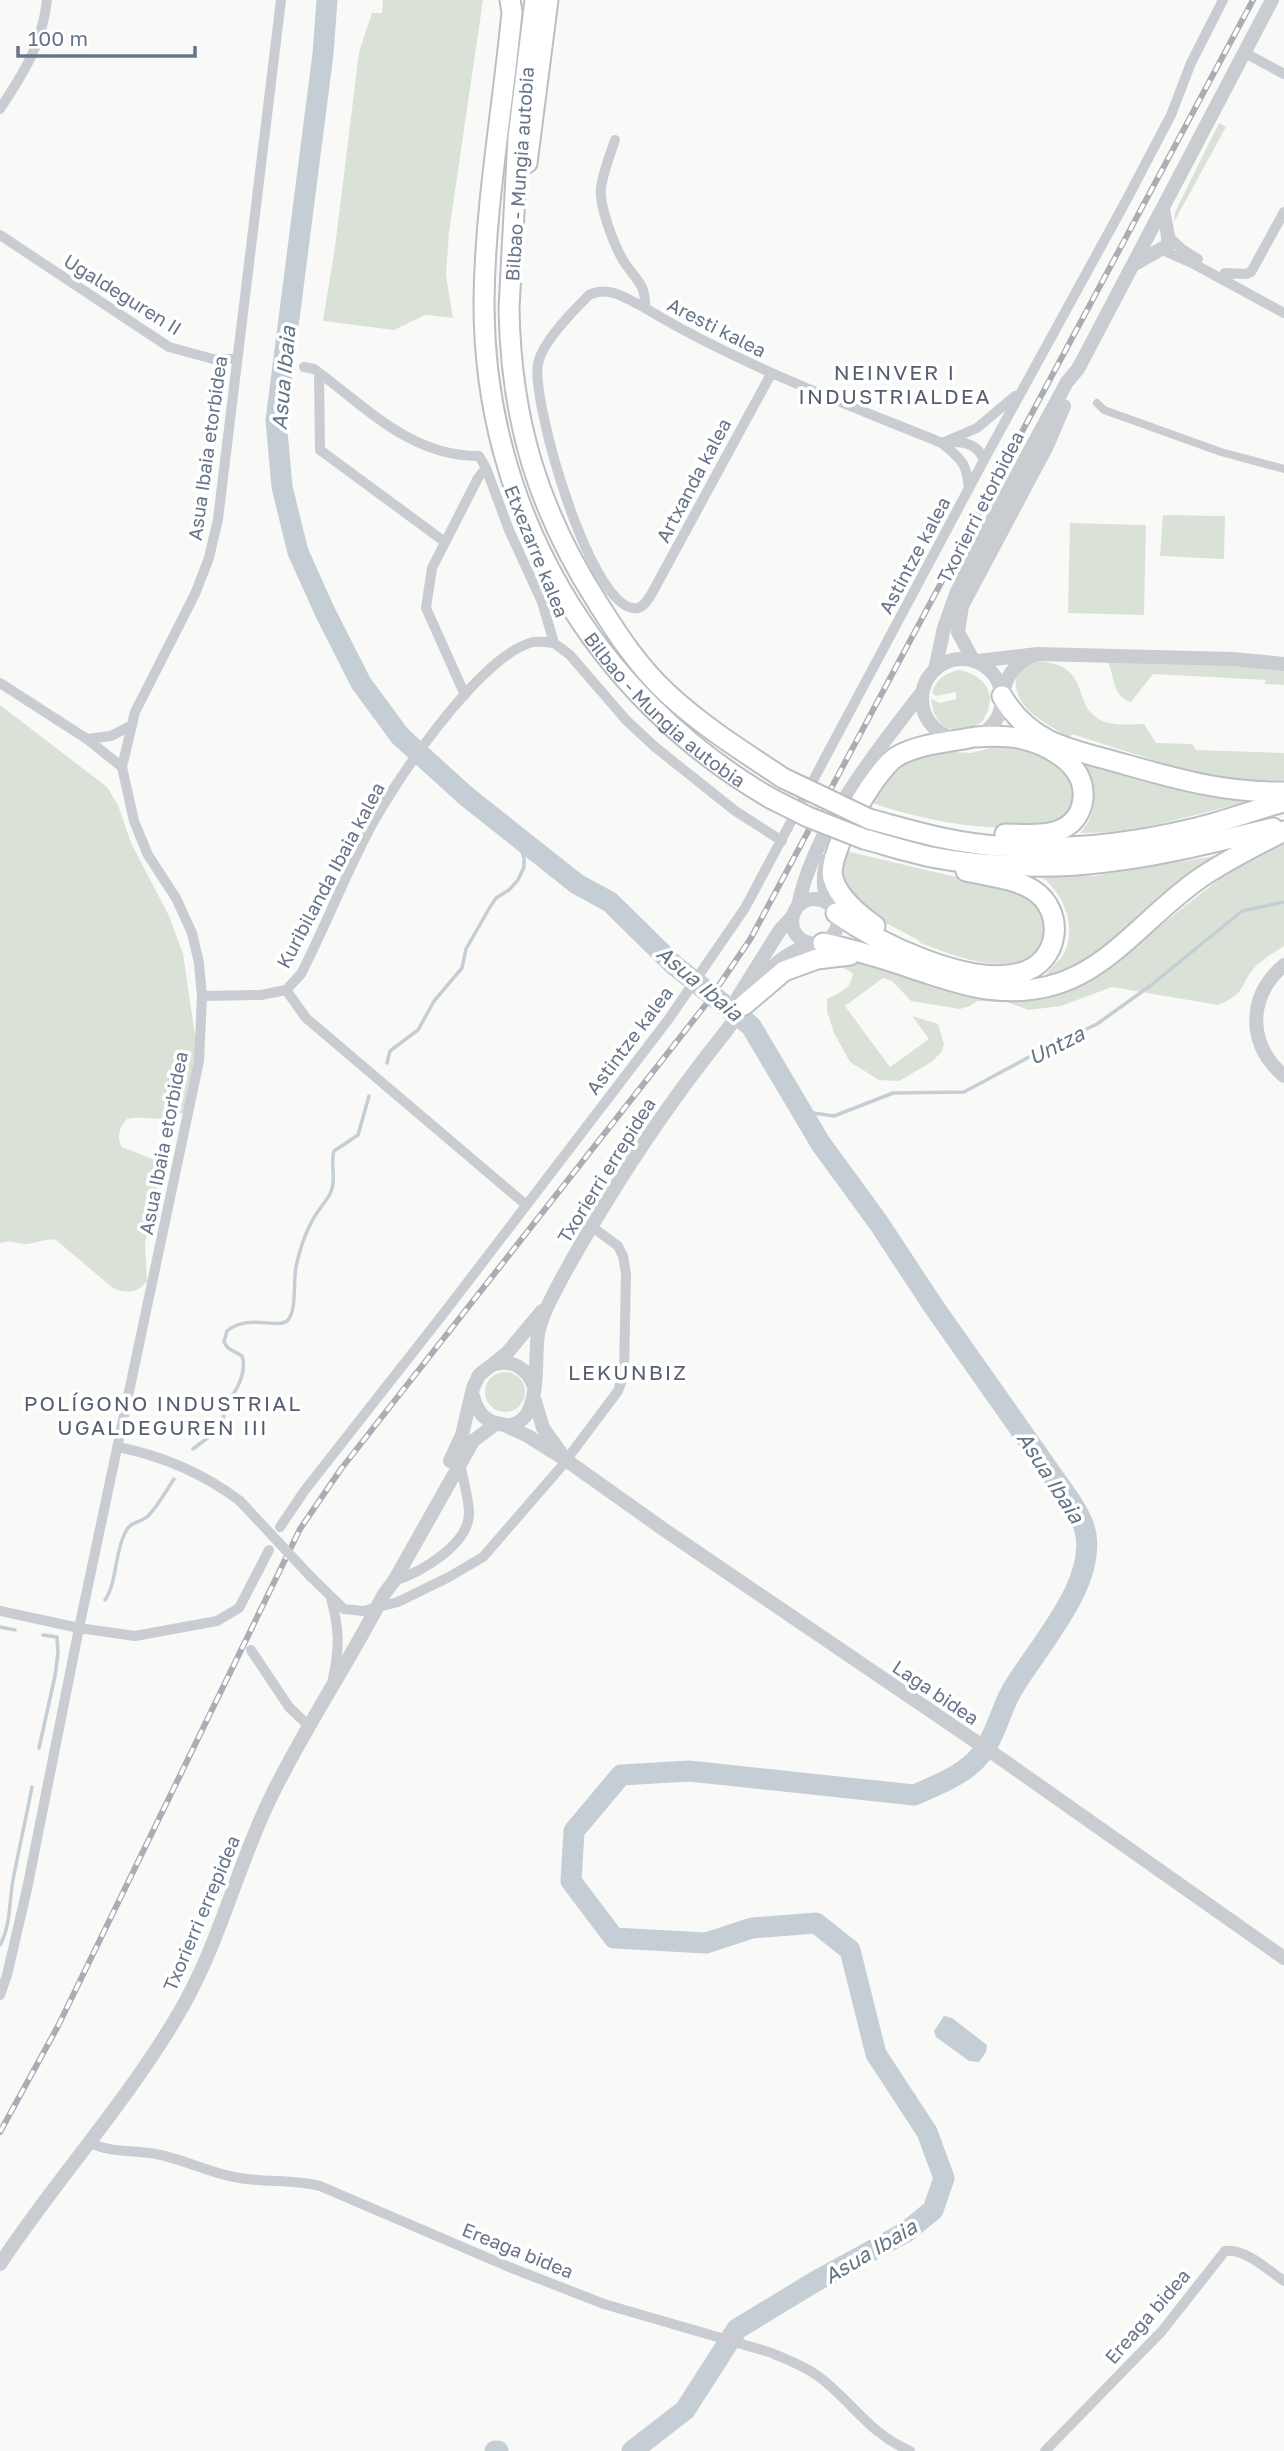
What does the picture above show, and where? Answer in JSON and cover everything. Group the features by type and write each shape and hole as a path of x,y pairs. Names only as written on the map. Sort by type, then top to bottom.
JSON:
{"highway":[{"name":"Bilbao - Mungia autobia","path":"535,0 518,138 509,309 515,394 539,490 577,571 625,647 666,692 718,734 783,778 835,804 871,814"},
{"path":"514,230 531,140 548,0"},
{"name":"Bilbao - Mungia autobia","path":"512,4 485,263 488,378 494,414 518,501 555,581 591,639 618,673 659,716 738,780 817,821 864,839 933,857 1031,864 1104,863 1191,848 1284,826"},
{"path":"1002,696 1010,710 1022,722 1048,740 1075,750 1206,787 1231,791 1284,792"},
{"path":"871,814 926,825 1006,834 1055,832 1073,821 1082,805 1083,794 1077,771 1070,762 1017,737 964,737 924,745 894,759 881,770 836,851 833,878 848,903 905,951"},
{"path":"871,814 959,841 1032,848 1116,844 1191,830 1284,802"},
{"path":"819,944 873,955 960,984 985,989 1011,992 1054,985 1075,977 1125,944 1194,883 1226,860 1284,831"},
{"path":"832,908 872,936 905,951 964,971 1009,975 1034,967 1045,957 1055,934 1055,919 1050,907 1036,892 1005,879 962,870 933,857"},
{"path":"741,1004 785,971 807,961 834,956 873,955"}],"street":[{"path":"0,109 33,57 47,0"},
{"name":"Asua Ibaia etorbidea","path":"0,1995 27,1889 79,1628 199,1061 202,996 199,963 192,933 176,898 148,855 134,821 122,767 135,712 195,594 209,558 219,507 281,0"},
{"name":"Astintze kalea","path":"280,1527 305,1490 447,1309 689,990 745,908 1171,115 1191,63 1223,0"},
{"name":"Txorierri etorbidea","path":"935,670 948,613 981,541 1134,265 1272,0"},
{"path":"1245,52 1284,74"},
{"name":"Aresti kalea","path":"615,140 601,188 602,204 624,263 641,282 645,294 645,308 686,333 771,374 942,443 964,463 969,489"},
{"path":"1134,265 1168,245 1163,209"},
{"path":"1225,273 1251,272 1284,212"},
{"path":"1284,305 1182,250 1158,228 1148,235 1149,248 1194,264 1284,313"},
{"name":"Ugaldeguren II","path":"0,235 169,347 213,359 237,359"},
{"name":"Artxanda kalea","path":"645,308 614,292 598,290 589,295 544,349 538,364 539,387 552,456 567,504 608,587 629,607 638,608 646,603 771,374"},
{"name":"Etxezarre kalea","path":"304,367 319,373 379,420 403,435 447,454 479,456 542,602 554,643 570,655 626,720 654,747 734,810 782,841"},
{"name":"Txorierri etorbidea","path":"975,661 958,632 959,615 968,592 1047,446 1074,385 1078,369"},
{"path":"319,373 320,450 445,542"},
{"name":"Astintze kalea","path":"942,443 977,428 1025,387"},
{"path":"1097,403 1104,410 1125,415 1221,452 1284,468"},
{"name":"Aresti kalea","path":"942,443 965,442 980,452 984,460"},
{"path":"957,456 968,460 984,460"},
{"path":"465,695 426,608 432,568 478,478 486,468"},
{"name":"Kuribilanda Ibaia kalea","path":"286,990 302,974 366,836 431,735 465,695 521,647 533,642 554,643"},
{"path":"832,908 816,898 809,899 795,912 796,934 805,942 819,944 828,940 836,931 838,925 823,879 829,854 884,760 916,739 964,737 987,730 997,718 1010,671 1021,661 1037,654"},
{"path":"964,737 935,728 926,715 922,699 927,679 935,670 953,660 975,661 1037,654 1233,659 1284,664"},
{"path":"975,661 991,671 997,679 1002,696"},
{"path":"0,683 87,739 122,767"},
{"name":"Txorierri errepidea","path":"741,1004 780,930 795,912 809,869 823,839 864,766 923,691"},
{"path":"87,739 111,736 132,725"},
{"name":"Txorierri errepidea","path":"384,1594 390,1573 458,1445 479,1375 513,1347 549,1301 616,1185 724,1025 780,960 791,953 819,944"},
{"path":"1284,965 1276,972 1257,1003 1255,1024 1265,1055 1284,1076"},
{"path":"202,996 261,995 286,990 306,1018 525,1204"},
{"path":"118,1447 183,1466 215,1483 240,1501 344,1609 357,1612 398,1602 482,1557 566,1460 618,1391 624,1374 626,1273 623,1255 618,1246 591,1226"},
{"name":"Txorierri errepidea","path":"0,2264 165,2037 191,1992 256,1831 309,1726 394,1581 459,1462 473,1441 499,1424 520,1420 532,1407 535,1349 549,1301"},
{"path":"490,1365 505,1362 519,1366 530,1377 543,1429 566,1460"},
{"path":"473,1396 479,1412 499,1424"},
{"name":"Laga bidea","path":"499,1424 528,1436 566,1460 1000,1758 1284,1958"},
{"path":"394,1581 418,1572 457,1542 467,1528 469,1511 459,1462"},
{"path":"0,1611 127,1636 217,1621 239,1608 269,1550"},
{"path":"330,1595 339,1631 337,1661 331,1689"},
{"path":"251,1650 289,1707 309,1726"},
{"name":"Ereaga bidea","path":"88,2142 107,2150 153,2153 177,2158 237,2178 299,2181 320,2186 509,2267 604,2304 749,2345 808,2369 831,2387 886,2440 911,2451"},
{"name":"Ereaga bidea","path":"1045,2451 1162,2331 1225,2251 1233,2249 1241,2253 1284,2281"}],"shaded area":[{"path":"383,0 483,0 449,232 446,275 453,318 425,315 394,330 323,321 359,52 372,13 382,13"},
{"path":"1219,123 1226,127 1174,222 1175,212"},
{"path":"1163,515 1225,516 1224,559 1160,556"},
{"path":"1070,523 1146,525 1144,615 1068,613"},
{"path":"1033,661 1053,663 1066,669 1074,677 1087,707 1094,716 1110,723 1144,724 1156,743 1192,744 1196,750 1284,753 1284,780 1244,782 1212,779 1072,734 1070,739 1031,712 1018,695 1017,671"},
{"path":"1108,662 1253,666 1284,670 1284,685 1264,684 1266,680 1153,674 1131,702 1117,691"},
{"path":"959,670 978,677 988,689 990,697 981,723 955,729 948,728 937,718 931,699 940,703 956,699 956,692 936,696 932,693 942,677"},
{"path":"0,705 107,787 118,805 131,843 169,916 183,954 196,1042 196,1060 184,1111 165,1119 127,1119 120,1132 122,1147 155,1160 161,1170 145,1243 147,1281 132,1291 113,1288 56,1240 25,1244 0,1243"},
{"path":"1002,745 1035,751 1061,765 1073,788 1072,803 1064,821 1017,828 967,825 917,816 872,803 881,783 906,760 940,751 971,753"},
{"path":"1071,755 1241,799 1243,803 1121,831 1080,833 1092,813 1092,794"},
{"path":"1284,844 1284,946 1256,966 1239,992 1228,1001 1218,1005 1112,987 1061,1006 1029,1010 1007,1002 977,1001 960,1009 911,1001 892,981 883,978 845,1006 890,1067 929,1039 912,1016 938,1024 944,1044 942,1051 933,1061 899,1081 879,1080 850,1062 834,1033 827,1011 827,999 847,987 853,973 818,956 828,952 989,996 1112,964 1227,873 1258,854"},
{"path":"846,851 1015,891 1036,903 1043,913 1046,922 1043,941 1032,956 1024,961 1003,964 966,959 920,943 871,915 841,881 841,863"},
{"path":"1220,855 1100,954 1045,977 1063,955 1069,923 1056,891 1040,876 1094,876"},
{"path":"505,1372 519,1378 525,1392 519,1406 505,1412 491,1406 485,1392 491,1378"},
{"path":"944,2016 952,2018 987,2045 979,2062 969,2061 936,2037 934,2031"}],"waterway":[{"name":"Asua Ibaia","path":"327,0 323,54 276,420 282,487 298,552 325,612 361,683 400,736 466,796 577,884 610,902 674,965 751,1026 821,1144 1072,1503 1083,1524 1087,1547 1075,1591 1012,1690 982,1753 969,1767 938,1785 914,1795 689,1771 621,1775 574,1831 571,1881 614,1938 706,1943 752,1928 816,1923 850,1950 876,2054 927,2132 944,2178 933,2210 906,2232 816,2281 737,2329 685,2410 632,2451"},
{"path":"387,1063 390,1051 418,1030 434,1001 462,968 466,949 496,898 518,880 524,867 524,858 517,836"},
{"name":"Untza","path":"800,1111 834,1116 893,1093 964,1092 1097,1024 1150,986 1242,911 1284,902"},
{"path":"193,1449 222,1427 226,1401 234,1392 242,1374 242,1356 228,1348 224,1342 227,1331 244,1323 284,1323 291,1315 295,1273 301,1249 312,1221 332,1189 334,1151 358,1135 369,1096"},
{"path":"105,1600 126,1531 131,1525 148,1516 174,1479"},
{"path":"0,1627 15,1630"},
{"path":"39,1748 58,1653 57,1637 43,1635"},
{"path":"0,1945 8,1921 13,1880 32,1787"}],"railway":[{"path":"0,2132 58,2026 300,1529 341,1469 707,1003 751,938 1253,0"}],"district":[{"name":"NEINVER I INDUSTRIALDEA","path":"895,384"},
{"name":"LEKUNBIZ","path":"628,1372"},
{"name":"POLÍGONO INDUSTRIAL UGALDEGUREN III","path":"163,1415"}]}
